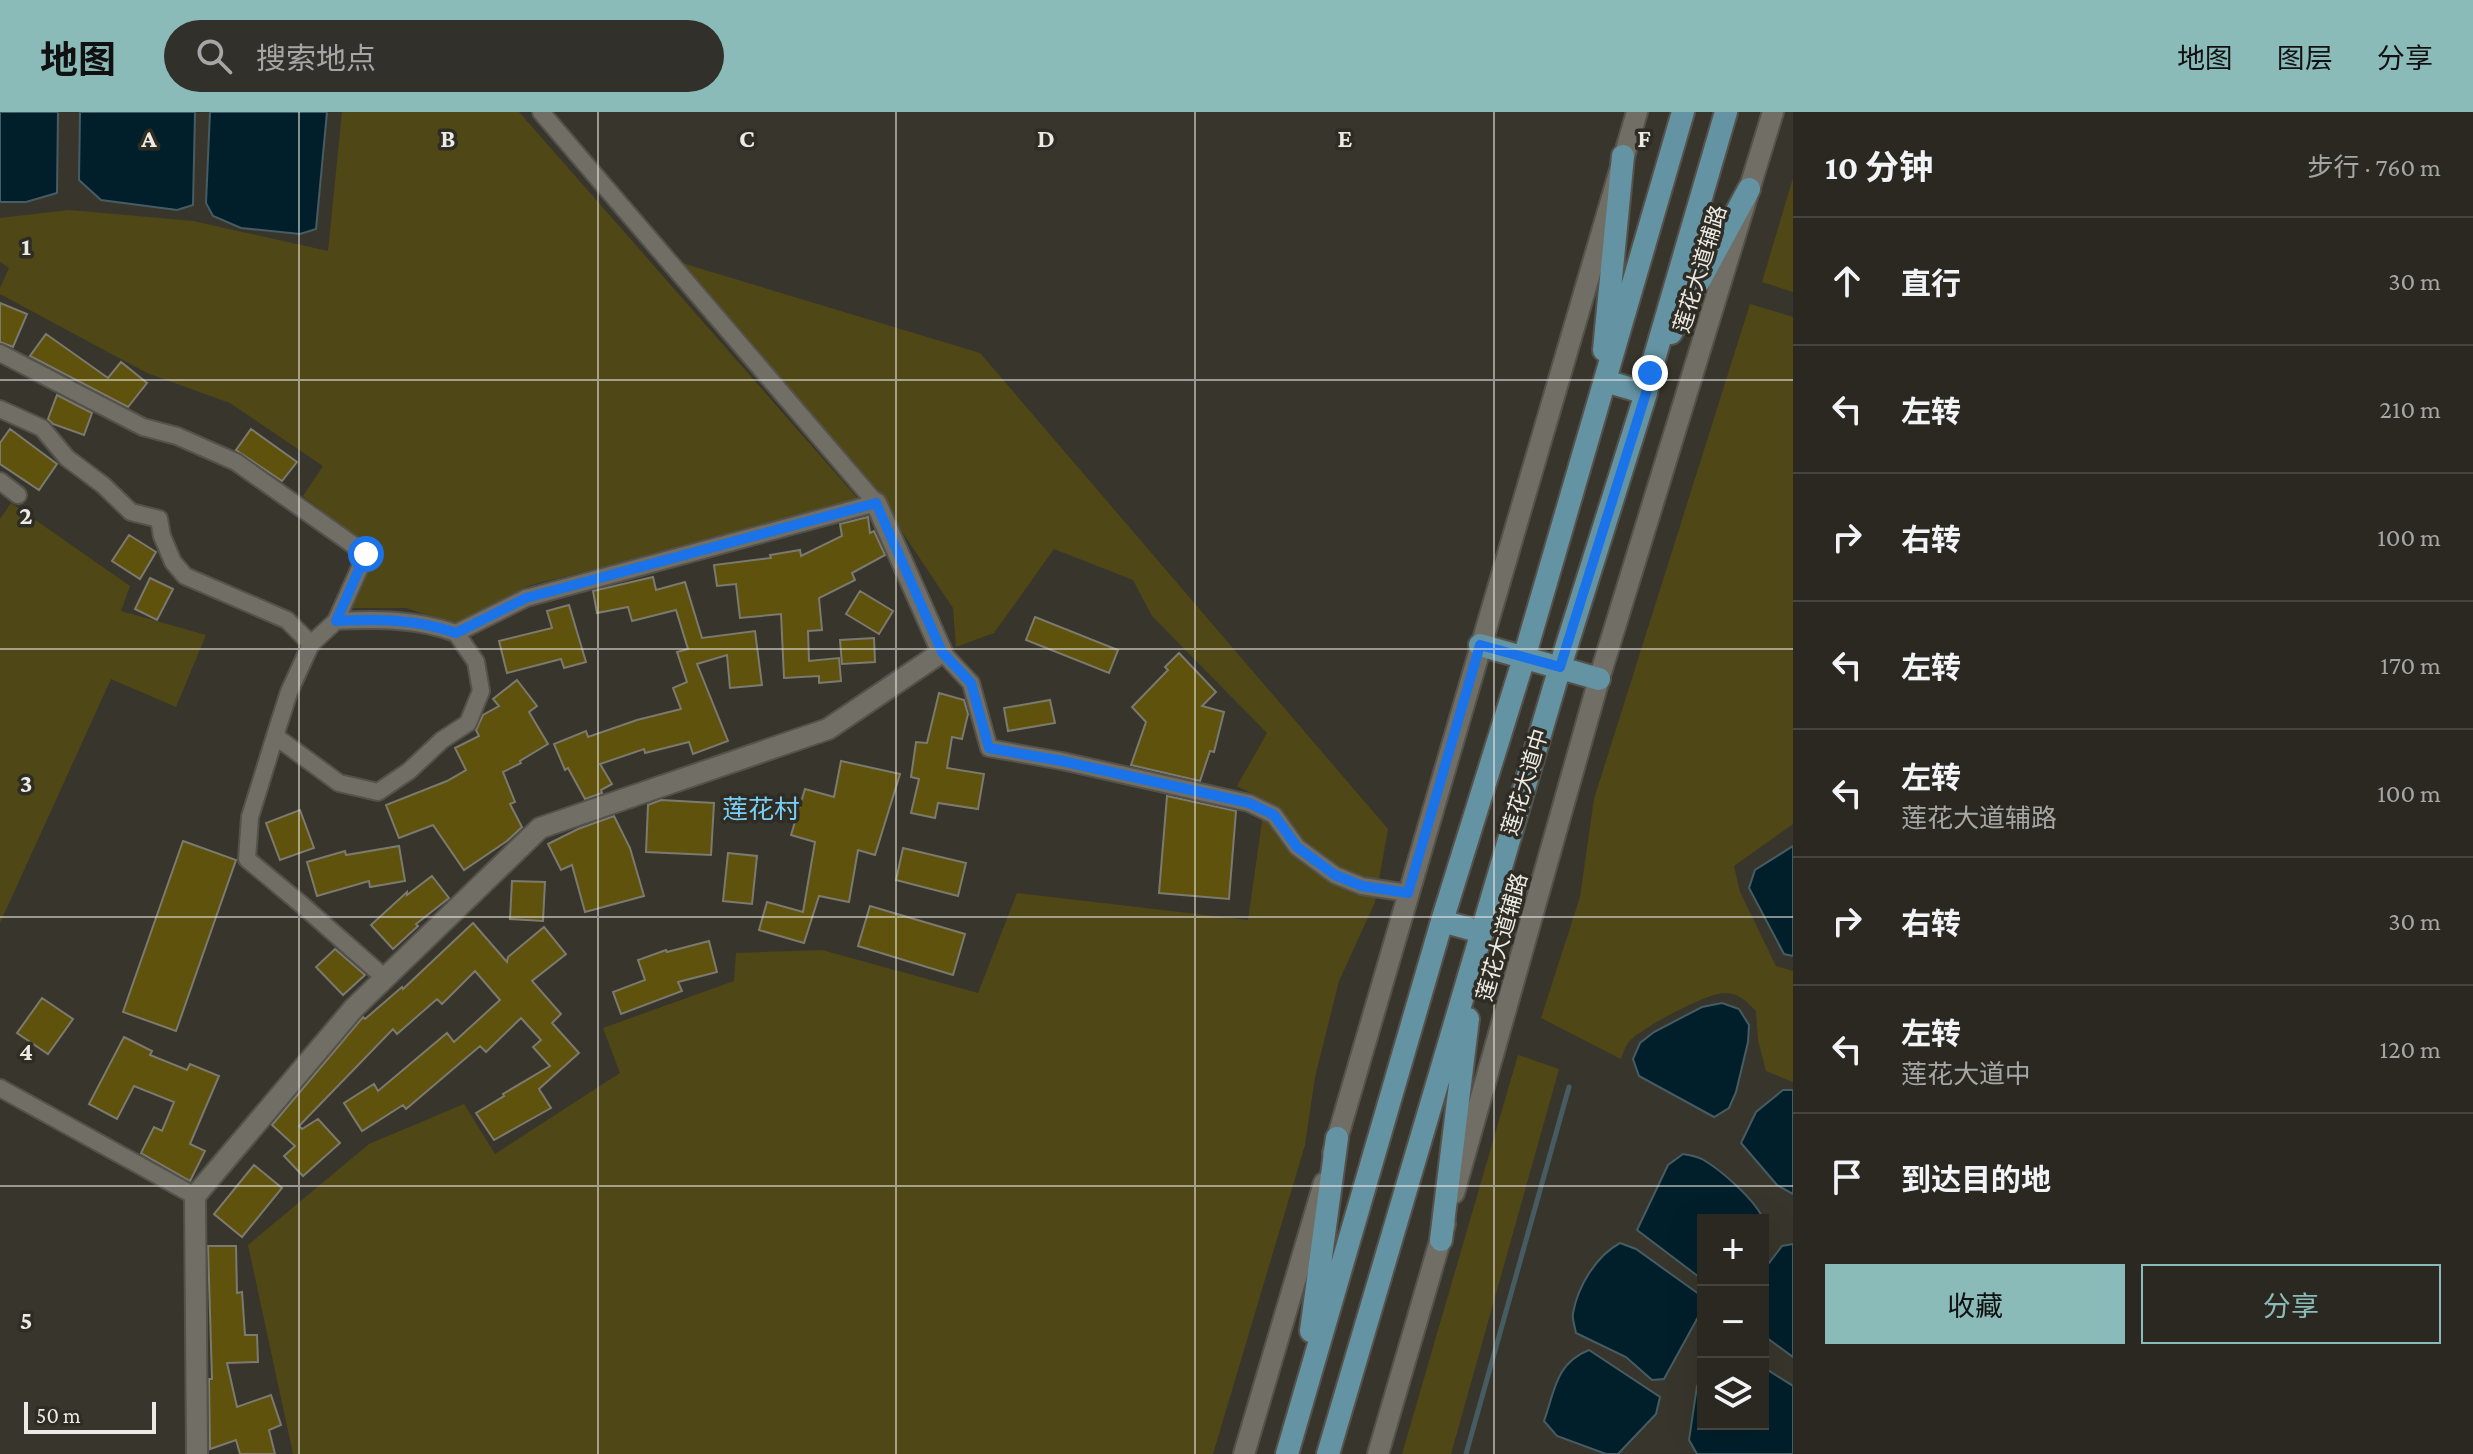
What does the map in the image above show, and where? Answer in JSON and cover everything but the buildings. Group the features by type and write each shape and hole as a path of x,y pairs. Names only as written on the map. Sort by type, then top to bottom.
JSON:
{"main road":[{"name":"莲花大道中","path":"1287,1454 1683,112"},
{"name":"莲花大道中","path":"1328,1454 1726,112"},
{"path":"1598,405 1623,156"},
{"path":"1605,381 1648,383 1749,189"},
{"path":"1480,645 1599,679"},
{"path":"1441,1240 1478,943 1442,921"},
{"path":"1300,1408 1337,1138"}],"street":[{"path":"541,112 876,503 942,652 971,683 989,748 1249,803 1274,815 1297,847 1335,875 1362,886 1408,893"},
{"path":"1244,1454 1637,112"},
{"name":"莲花大道辅路","path":"1378,1454 1599,679 1773,112"},
{"path":"0,353 143,427 177,436 236,462 366,554 336,621 311,644 289,692 250,817 247,859 377,971"},
{"path":"0,409 42,428 67,458 103,485 131,512 159,519 162,536 173,562 185,576 287,620 311,644"},
{"path":"0,481 18,495"},
{"path":"456,633 526,598 876,503"},
{"path":"275,736 339,783 378,792 468,723 481,691 476,662 456,633 431,624 373,619 336,621"},
{"path":"197,1454 195,1196 354,1008 540,828 828,729 942,652"},
{"path":"0,1088 195,1196"}],"shaded area":[{"path":"342,112 519,112 860,501 528,586 454,624 406,608 353,608 375,552 303,496 323,466 230,403 147,373 0,294 9,268 0,262 0,218 69,210 193,221 328,251"},
{"path":"1793,178 1793,292 1762,282"},
{"path":"682,263 980,353 1388,829 1375,902 1339,981 1315,1077 1305,1145 1213,1454 293,1454 248,1245 369,1144 464,1104 495,1154 620,1073 603,1028 734,981 736,953 822,950 978,993 1017,893 1248,920 1265,800 1237,786 1267,733 1152,616 1133,580 1054,549 994,633 956,647 953,608 883,503"},
{"path":"1750,304 1793,317 1793,824 1734,866 1740,892 1776,966 1793,971 1793,1082 1766,1071 1758,1040 1756,1011 1734,994 1724,993 1703,999 1659,1021 1629,1042 1621,1059 1541,1018 1580,897 1594,799"},
{"path":"11,503 130,586 121,611 206,635 176,707 111,679 0,923 0,519"},
{"path":"1518,1055 1559,1069 1451,1454 1402,1454"}],"water":[{"path":"0,112 58,112 57,193 26,202 0,202"},
{"path":"80,112 195,112 193,205 177,210 101,200 79,180"},
{"path":"210,112 327,112 316,229 300,234 241,228 213,216 206,203"},
{"path":"1793,846 1793,956 1784,954 1749,888 1755,870"},
{"path":"1722,1003 1739,1009 1749,1025 1748,1042 1729,1108 1714,1117 1639,1076 1633,1059 1640,1043 1654,1032 1702,1007"},
{"path":"1783,1090 1793,1090 1793,1194 1777,1185 1741,1143 1756,1112"},
{"path":"1683,1154 1702,1159 1744,1193 1760,1214 1697,1214 1697,1275 1637,1230 1668,1165"},
{"path":"1620,1243 1636,1249 1697,1293 1697,1319 1664,1379 1652,1380 1626,1357 1576,1333 1573,1313 1579,1292 1596,1264"},
{"path":"1793,1244 1793,1357 1769,1339 1769,1263 1782,1246"},
{"path":"1589,1350 1660,1397 1656,1414 1618,1454 1606,1454 1557,1436 1544,1421 1563,1370"},
{"path":"1769,1371 1793,1386 1793,1454 1697,1454 1689,1440 1697,1386 1697,1430 1769,1430"}],"waterway":[{"path":"1466,1454 1569,1087"}],"district":[{"name":"莲花村","path":"761,809"}],"route":[{"path":"366,554 336,621 373,619 431,624 456,633 526,598 876,503 942,652 971,683 989,748 1249,803 1274,815 1297,847 1335,875 1362,886 1408,893 1480,645 1560,667 1650,373"}]}
